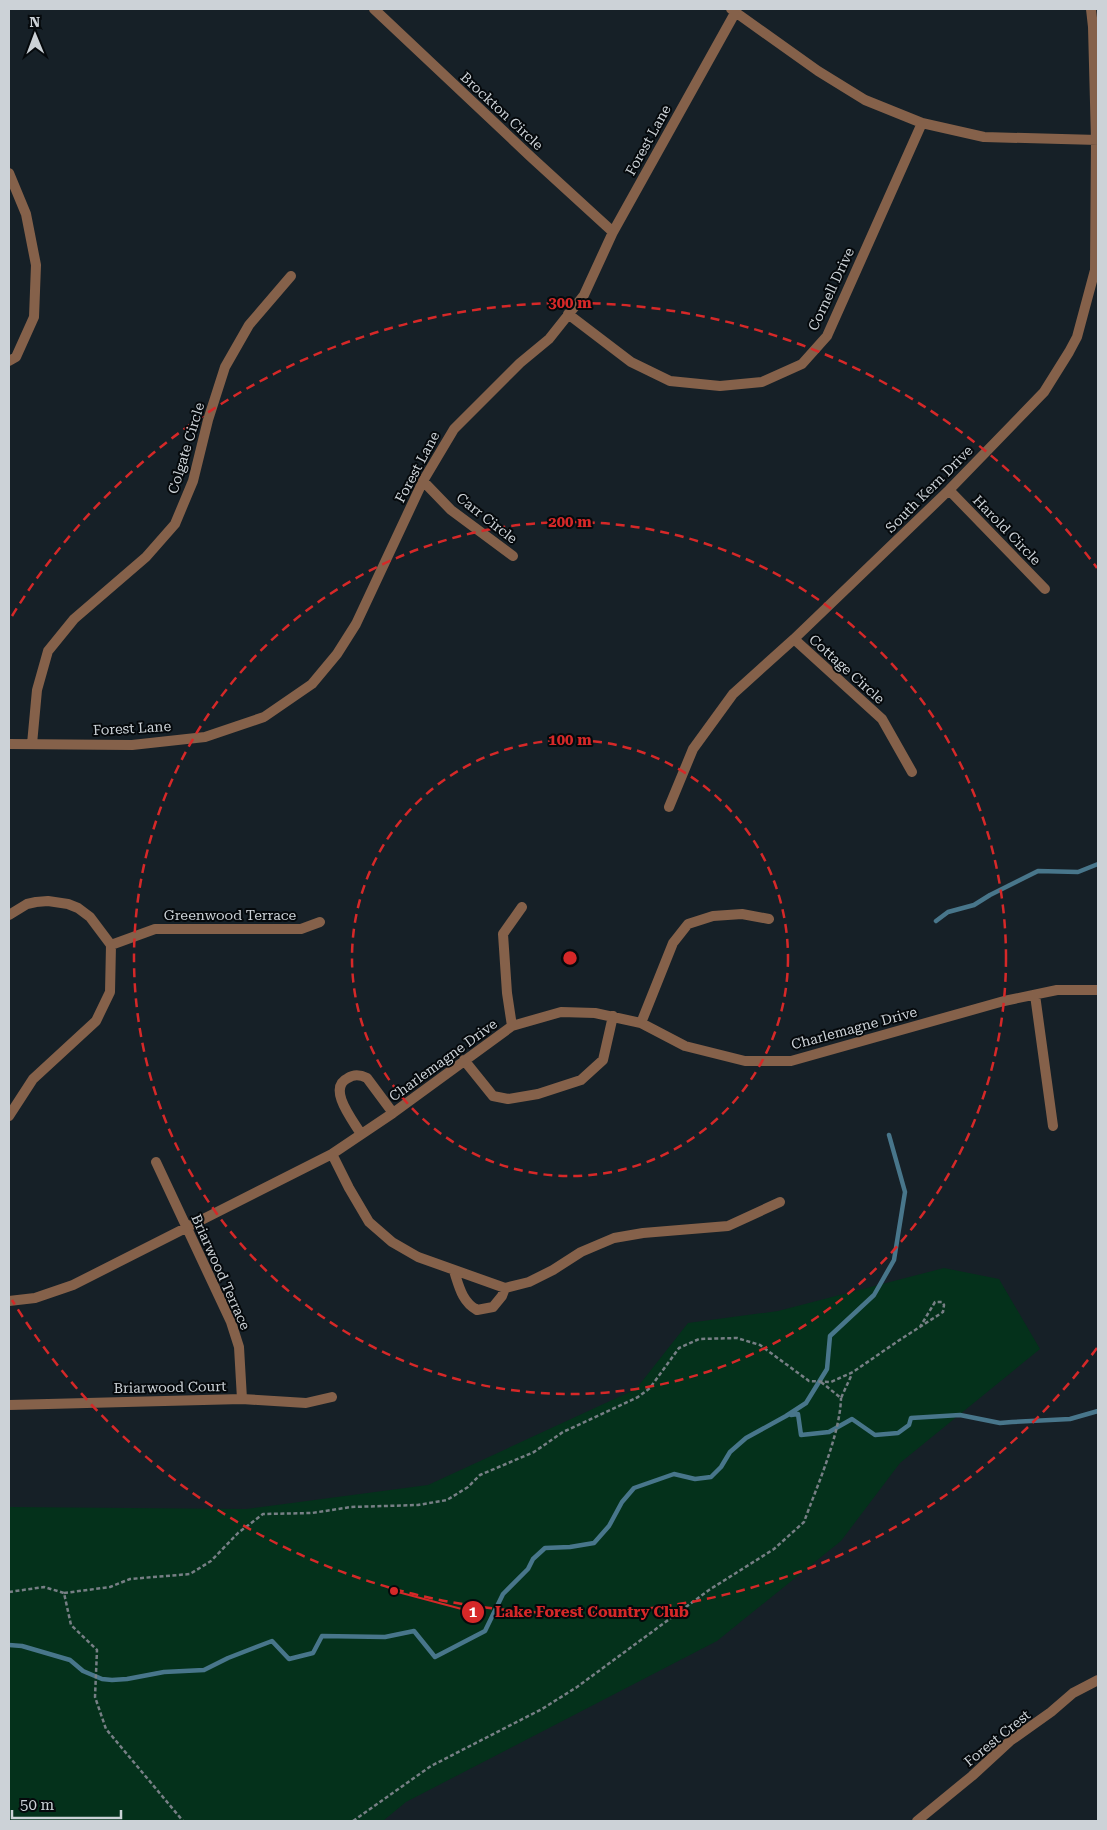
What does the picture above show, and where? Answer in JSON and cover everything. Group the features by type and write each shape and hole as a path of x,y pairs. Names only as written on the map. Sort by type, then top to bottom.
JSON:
{"street":[{"name":"Brockton Circle","path":"374,9 531,158 613,232"},
{"name":"South Kern Drive","path":"669,807 693,748 733,694 794,639 948,490 1044,392 1077,337 1095,270 1097,140 1093,26 1090,9"},
{"name":"Forest Lane","path":"9,744 132,745 204,737 264,717 312,684 337,654 356,624 424,481 454,429 520,363 549,339 584,295 613,232 733,11"},
{"path":"733,11 818,71 865,100 922,122 984,137 1097,140"},
{"name":"Cornell Drive","path":"568,314 631,362 670,381 720,386 762,382 802,364 826,336 922,122"},
{"path":"9,173 26,214 36,265 34,317 16,357 9,361"},
{"name":"Colgate Circle","path":"32,744 37,690 48,651 74,619 146,557 175,524 193,481 208,420 225,367 249,325 291,276"},
{"name":"Carr Circle","path":"424,481 451,510 513,556"},
{"name":"Harold Circle","path":"948,490 1045,590"},
{"name":"Cottage Circle","path":"794,639 882,719 912,772"},
{"path":"9,915 27,904 36,902 48,901 68,904 78,908 90,917 111,945 110,992 96,1021 33,1079 9,1116"},
{"path":"512,1026 506,993 503,934 522,907"},
{"path":"641,1023 673,944 688,924 713,916 742,914 769,919"},
{"name":"Greenwood Terrace","path":"111,945 155,929 301,929 320,922"},
{"name":"Charlemagne Drive","path":"9,1301 35,1298 73,1285 332,1154 393,1113 512,1026 561,1012 595,1013 641,1023 685,1046 745,1061 791,1061 1004,1001 1057,990 1098,990"},
{"path":"1035,995 1052,1126"},
{"path":"464,1060 493,1096 508,1099 538,1094 581,1080 596,1068 603,1060 613,1016"},
{"path":"362,1134 342,1102 340,1086 345,1078 355,1075 367,1078 393,1113"},
{"path":"332,1154 369,1222 392,1242 418,1257 505,1288 529,1282 553,1270 581,1252 614,1238 643,1233 728,1226 780,1202"},
{"name":"Briarwood Terrace","path":"156,1162 231,1322 239,1347 242,1399"},
{"path":"454,1270 465,1300 469,1306 477,1310 493,1307 502,1296 505,1288"},
{"name":"Briarwood Court","path":"9,1405 242,1399 306,1402 332,1397"},
{"name":"Forest Crest","path":"917,1821 972,1776 1010,1741 1051,1712 1073,1693 1098,1680"}],"path":[{"path":"9,1592 44,1587 64,1593 110,1587 130,1579 190,1574 211,1561 238,1533 263,1514 312,1513 351,1507 418,1505 447,1500 468,1487 480,1475 534,1452 562,1432 638,1397 650,1388 679,1348 699,1340 737,1338 760,1345 809,1381 831,1382 853,1372 943,1312 944,1305 942,1302 935,1302 920,1327"},
{"path":"354,1821 431,1766 542,1709 577,1687 709,1590 774,1549 796,1530 804,1522 841,1415 841,1398 853,1372"},
{"path":"820,1381 841,1398"},
{"path":"64,1593 71,1625 97,1650 95,1697 106,1728 183,1821"}],"green space":[{"path":"944,1268 999,1279 1040,1349 900,1463 841,1541 717,1641 406,1802 383,1821 9,1821 9,1507 246,1509 428,1485 636,1389 688,1323 778,1311"}],"waterway":[{"path":"936,921 948,912 974,905 1038,871 1078,872 1098,864"},
{"path":"9,1645 22,1646 70,1660 83,1671 102,1679 112,1680 164,1672 204,1670 228,1658 272,1641 289,1659 313,1653 322,1636 385,1637 414,1631 435,1657 485,1631 503,1594 528,1569 533,1559 545,1548 570,1547 594,1543 609,1526 622,1502 634,1488 674,1474 695,1479 711,1477 721,1467 730,1452 746,1438 806,1403 827,1369 830,1336 874,1295 894,1260 905,1192 889,1135"},
{"path":"791,1415 798,1414 801,1435 829,1432 852,1419 875,1435 898,1433 909,1425 911,1418 960,1415 1000,1423 1070,1419 1098,1411"}],"place":[{"name":"Lake Forest Country Club","path":"394,1591"}]}
